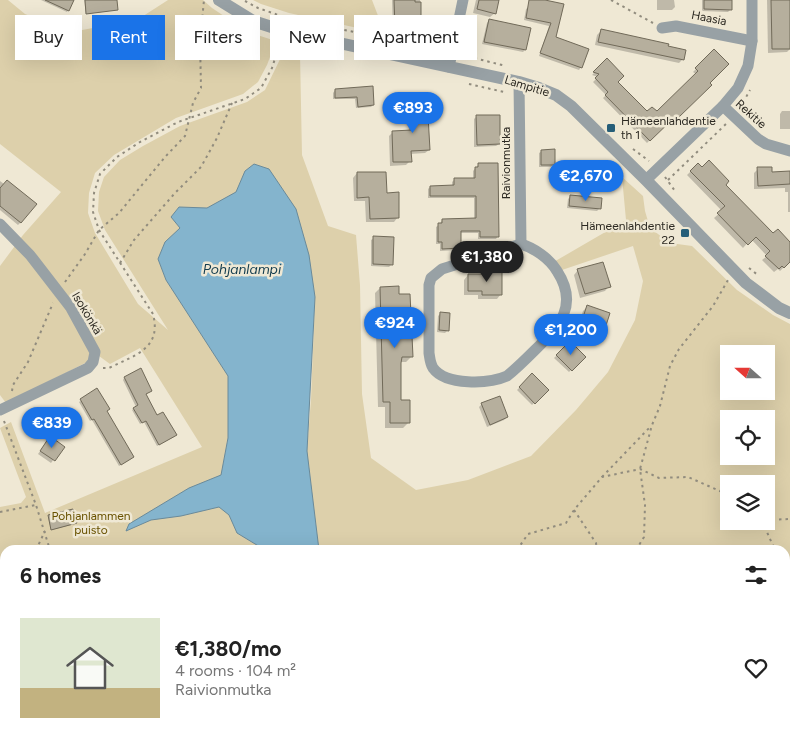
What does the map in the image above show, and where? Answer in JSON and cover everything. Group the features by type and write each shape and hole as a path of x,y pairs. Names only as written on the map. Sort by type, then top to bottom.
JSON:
{"street":[{"name":"Lampitie","path":"219,0 253,21 270,26"},
{"path":"449,67 463,0"},
{"path":"646,180 723,106 738,88 748,66 752,41 752,0"},
{"name":"Haasia","path":"662,28 676,26 752,41"},
{"name":"Lampitie","path":"344,44 519,82 556,95 571,106 646,180 746,284 779,308 790,313"},
{"name":"Raivionmutka","path":"519,82 520,244"},
{"name":"Rekitie","path":"723,106 758,139 766,144 790,150"},
{"name":"Isokönkä","path":"0,224 30,255 71,308 94,352 93,362"},
{"path":"520,244 532,248 555,266 561,277 567,300 566,310 556,330 511,373 498,380 489,382 458,380 440,374 430,363 429,353 429,285 431,278 442,269 520,244"},
{"path":"0,411 88,368 93,362"}],"path":[{"path":"12,406 13,385 28,362 59,292 99,230 119,213 185,136 193,103 200,88 200,40 204,0"},
{"path":"611,0 662,28"},
{"path":"93,362 104,369 109,368 146,349 154,337 156,326 153,314 99,230 93,212 94,193 100,174 117,157 140,142 178,122 245,99 261,88 275,60"},
{"path":"120,263 134,240 175,193 201,167 217,138 232,103"},
{"path":"639,545 644,537 645,513 640,470 670,366 688,336 713,306 733,271"},
{"path":"0,411 36,505 49,545"},
{"path":"520,545 528,534 566,523 574,510 602,477 652,425"},
{"path":"602,477 640,470 659,478 688,477 720,491"},
{"path":"0,512 36,505"},
{"path":"574,510 596,545"},
{"path":"775,520 790,519"},
{"path":"766,530 773,545"},
{"path":"38,545 45,532"}],"green space":[{"name":"Pohjanlammen puisto","path":"0,0 8,0 28,15 15,15 15,60 82,60 82,30 92,28 92,60 165,60 165,15 145,15 168,0 203,0 222,15 175,15 175,60 260,60 260,36 270,39 270,57 258,82 243,94 176,118 114,155 95,173 89,193 88,213 95,233 138,304 168,330 105,230 98,211 99,192 104,177 120,160 180,126 247,102 265,90 280,60 300,60 302,155 328,226 356,235 360,285 362,394 371,458 416,490 468,480 531,456 576,410 608,372 635,320 643,281 633,246 559,271 552,263 626,220 622,177 643,196 650,228 670,243 692,246 737,290 773,315 790,324 790,545 0,545 0,507 21,503 26,497 0,428 11,422 45,513 202,447 140,348 110,364 99,356 6,403 0,395 0,266 23,235 61,192 0,144","holes":["158,259 315,296 307,449 265,471 223,466 228,438 228,376 166,280"]},
{"path":"253,0 372,0 378,15 354,15 354,27 344,25 344,15 298,15"}],"water":[{"name":"Pohjanlampi","path":"254,164 269,169 296,209 309,255 315,297 307,451 318,545 257,545 237,533 229,515 219,507 181,516 151,520 126,531 129,524 189,488 221,475 228,438 228,376 166,280 158,259 165,242 180,228 171,217 179,207 207,208 236,192 245,171"}],"building":[{"path":"45,0 74,0 69,11"},
{"path":"85,0 117,0 118,10 86,14"},
{"path":"394,0 415,0 415,2 421,2 421,15 395,15"},
{"path":"479,0 499,0 496,14 477,9"},
{"path":"529,0 545,0 564,4 556,37 589,49 582,68 540,53 551,23 526,18"},
{"path":"704,0 732,0 732,10 704,9"},
{"path":"771,0 790,0 790,49 772,49"},
{"path":"489,19 531,28 526,50 484,42"},
{"path":"601,29 669,44 668,46 686,50 684,60 598,42"},
{"path":"714,49 729,64 710,83 712,85 679,117 677,115 650,141 605,95 608,92 595,78 599,74 593,72 607,58 624,76 618,82 647,111 652,107 657,111 698,71 695,68"},
{"path":"373,86 374,105 358,107 357,97 335,98 335,89"},
{"path":"427,98 430,150 411,151 412,162 393,162 392,131 412,130 411,99"},
{"path":"476,115 500,115 500,144 477,145"},
{"path":"555,149 555,165 541,165 541,150"},
{"path":"709,160 729,181 726,185 773,233 778,229 790,242 790,262 784,268 782,266 779,269 765,256 770,251 756,237 748,245 717,213 725,206 690,171 698,163 702,167"},
{"path":"478,163 498,163 499,237 480,237 480,231 461,231 461,248 442,249 442,242 438,242 438,223 442,223 442,219 476,218 476,196 430,196 430,186 454,185 454,178 475,178 475,167 478,167"},
{"path":"757,167 772,167 772,172 790,171 790,184 758,186"},
{"path":"357,172 386,172 387,193 399,192 399,218 370,219 369,197 357,198"},
{"path":"7,180 37,204 21,223 0,206 0,188"},
{"path":"570,195 602,198 601,209 569,206"},
{"path":"373,236 394,237 393,265 373,264"},
{"path":"603,262 611,287 585,294 577,269"},
{"path":"484,270 502,270 502,295 482,295 482,291 468,291 468,274 484,274"},
{"path":"399,286 399,294 410,294 413,357 402,357 401,400 410,400 410,423 390,423 390,402 383,402 380,287"},
{"path":"587,305 610,313 601,341 578,333"},
{"path":"440,312 450,313 449,331 439,330"},
{"path":"570,341 586,357 572,371 556,355"},
{"path":"141,368 152,391 146,394 157,415 163,412 177,435 159,445 146,421 142,423 133,408 138,405 124,377"},
{"path":"532,373 549,390 535,404 519,387"},
{"path":"97,388 110,409 107,411 134,457 121,465 80,399"},
{"path":"500,396 508,417 490,425 481,403"},
{"path":"50,436 65,447 55,461 40,451"},
{"path":"73,509 77,523 51,530 48,515"}],"place":[{"name":"Hämeenlahdentie th 1","path":"611,128"},
{"name":"Hämeenlahdentie 22","path":"685,233"}]}
